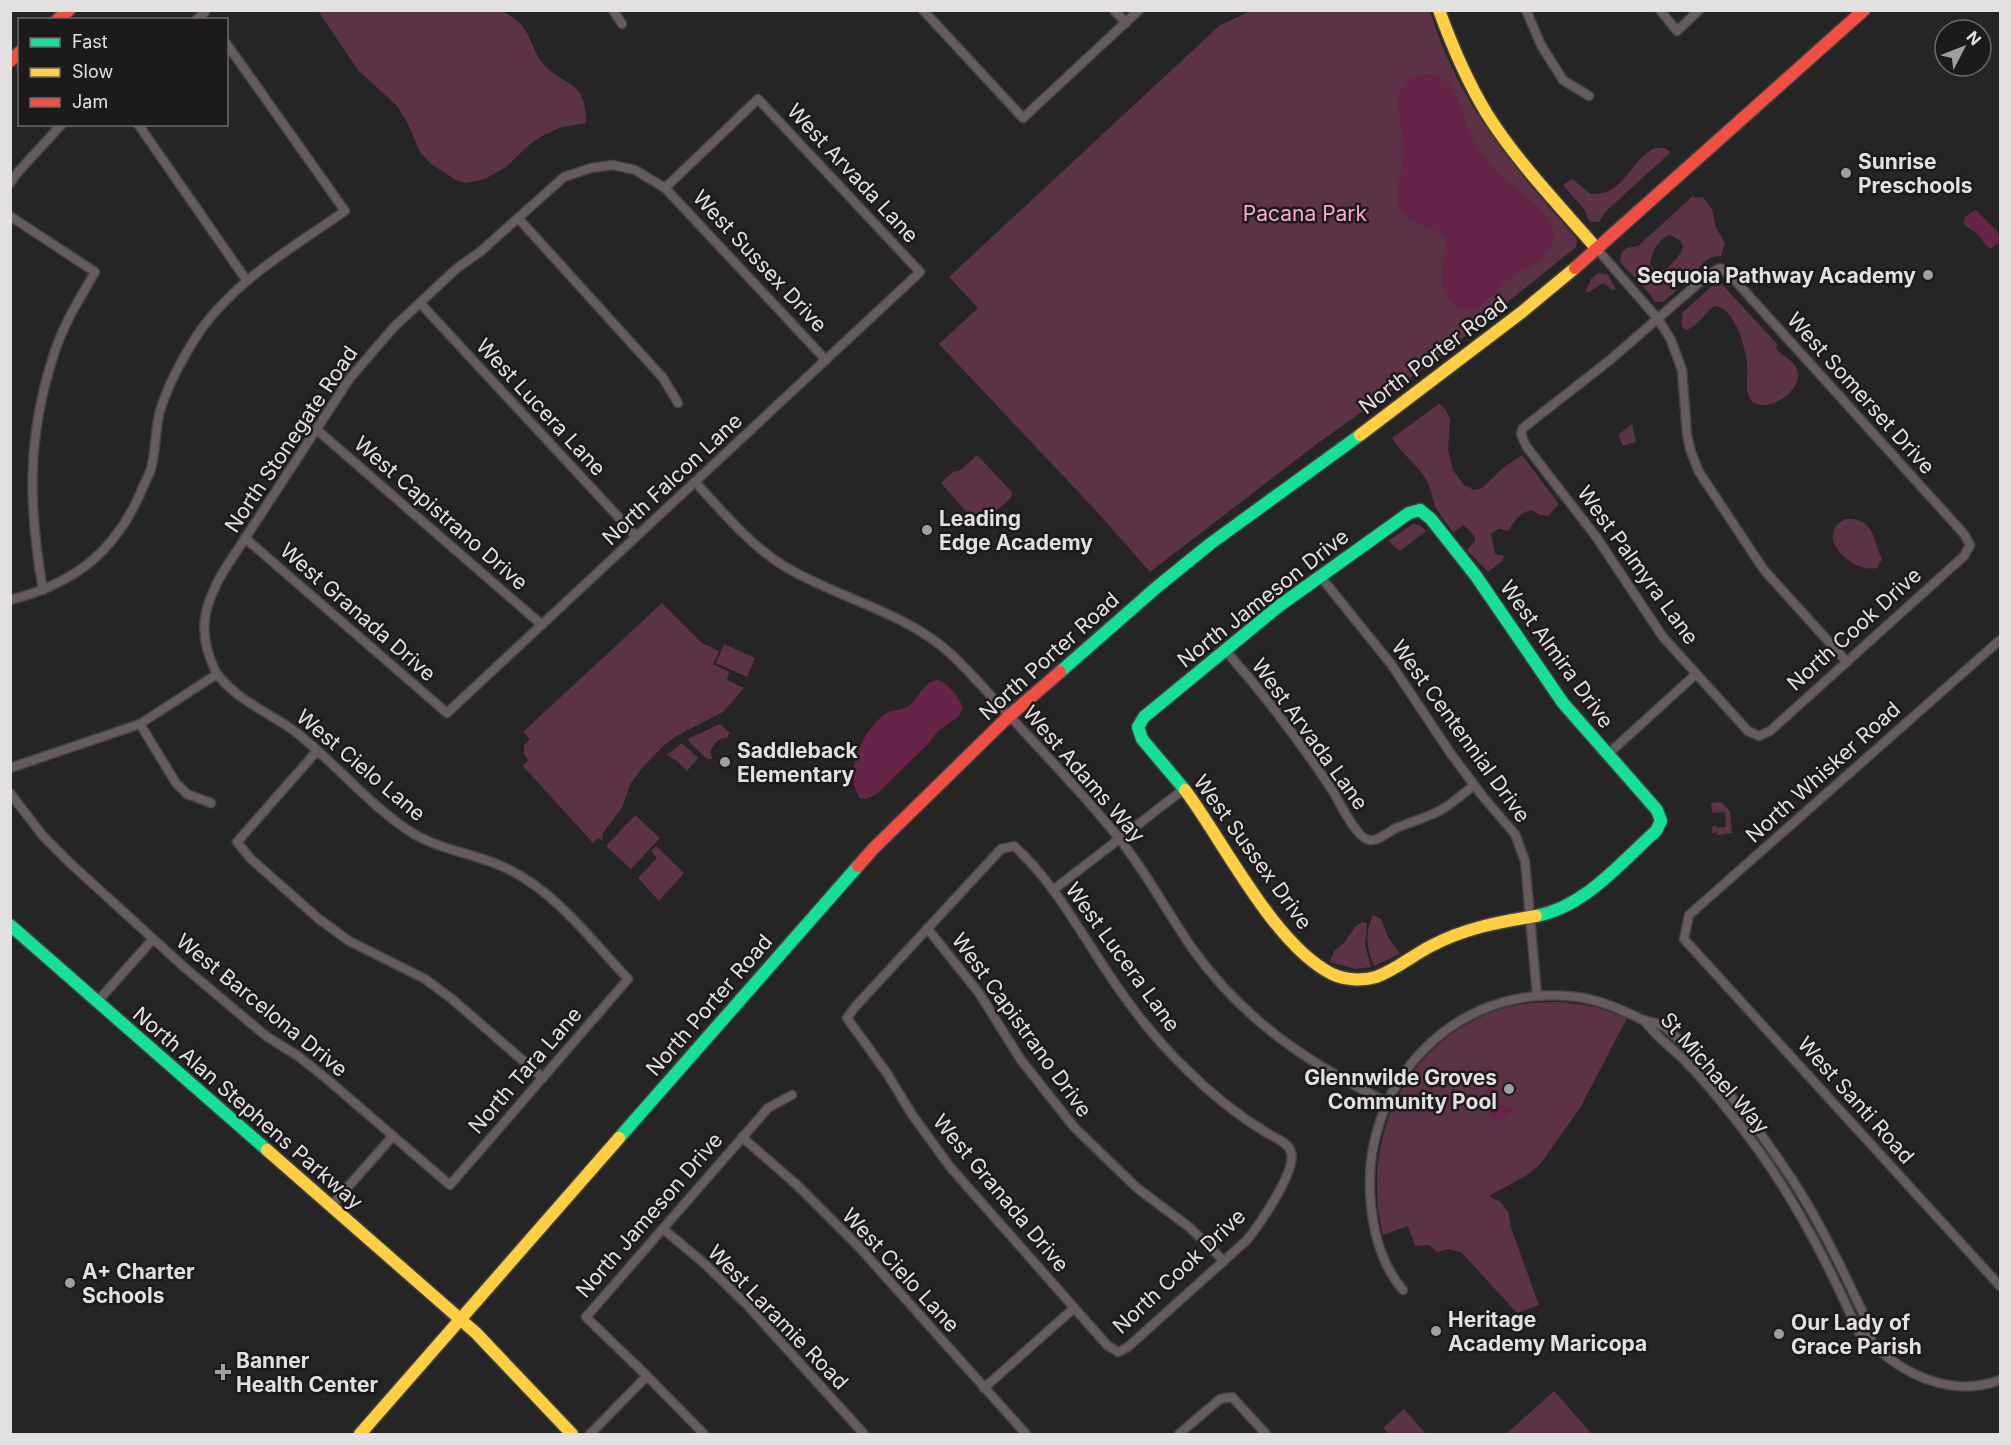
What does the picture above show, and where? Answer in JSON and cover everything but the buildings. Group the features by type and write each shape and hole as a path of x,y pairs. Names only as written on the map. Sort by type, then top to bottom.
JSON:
{"street":[{"path":"613,10 622,24"},
{"path":"923,10 1023,118 1139,10"},
{"path":"1114,10 1126,23"},
{"path":"1526,10 1541,45 1563,80 1589,96"},
{"path":"1660,10 1677,31 1699,10"},
{"name":"North Porter Road","path":"360,1434 873,849 1009,716 1210,544 1458,363 1597,249 1864,10"},
{"path":"1442,11 1462,68 1494,125 1512,150 1658,319 1671,340 1682,370 1687,435 1699,472 1764,570 1847,662"},
{"path":"10,600 43,590 82,569 105,551 131,514 151,469 160,411 181,361 210,317 248,281 345,211 228,46"},
{"name":"West Arvada Lane","path":"665,188 758,99 920,272"},
{"path":"10,183 60,126"},
{"path":"139,126 248,281"},
{"name":"North Stonegate Road","path":"217,674 208,657 204,637 204,615 210,594 350,378 374,349 456,269 481,251 564,177 591,168 613,165 635,170 665,188"},
{"name":"West Sussex Drive","path":"665,188 826,360"},
{"path":"10,216 95,272 54,352 36,426 31,470 34,538 43,590"},
{"path":"518,218 663,378 678,403"},
{"name":"West Somerset Drive","path":"1658,319 1709,274 1720,268 1731,276 1755,302 1964,534 1970,545"},
{"name":"North Falcon Lane","path":"447,713 920,272"},
{"name":"West Lucera Lane","path":"420,303 636,536"},
{"name":"West Palmyra Lane","path":"1658,319 1524,428 1521,434 1526,446 1591,530 1663,637 1748,731 1759,736"},
{"name":"West Capistrano Drive","path":"316,429 542,625"},
{"name":"West Adams Way","path":"695,482 745,535 776,561 805,577 917,629 938,643 1073,784 1120,838 1192,948 1216,979 1244,1008 1273,1034 1307,1058 1344,1081 1387,1102"},
{"name":"North Jameson Drive","path":"1138,728 1144,717 1320,576 1409,513 1420,510"},
{"name":"West Almira Drive","path":"1420,510 1431,519 1476,576 1563,703 1657,810 1661,821 1656,831 1584,894 1559,910 1530,917"},
{"name":"West Granada Drive","path":"245,538 447,713"},
{"name":"North Cook Drive","path":"1759,736 1770,730 1847,662 1964,556 1970,545"},
{"name":"West Centennial Drive","path":"1320,576 1391,664 1451,754 1515,834 1522,847 1537,996"},
{"name":"North Whisker Road","path":"1684,939 1689,915 2001,640"},
{"name":"West Arvada Lane","path":"1225,650 1285,723 1357,830 1366,839 1372,841 1431,815 1453,802 1474,785"},
{"path":"10,768 140,724 217,674"},
{"name":"West Cielo Lane","path":"217,674 228,688 282,722 414,834 436,845 488,860 509,869 545,893 628,979"},
{"path":"1607,755 1696,674"},
{"path":"140,724 176,783 187,794 212,802"},
{"name":"West Sussex Drive","path":"1138,728 1142,739 1184,789 1258,900 1286,934 1318,964 1333,974 1353,980 1376,976 1391,971 1423,950 1464,931 1491,923 1530,917"},
{"path":"317,751 237,843 250,859 319,919 349,941 401,966 434,986 543,1078"},
{"path":"1053,890 1184,789"},
{"name":"West Barcelona Drive","path":"10,793 43,836 153,939 266,1036 298,1056 328,1080 450,1185"},
{"name":"West Lucera Lane","path":"927,928 1001,849 1014,846 1053,890 1127,1001 1166,1049 1230,1108 1284,1142 1291,1151"},
{"name":"North Alan Stephens Parkway","path":"10,925 461,1319 511,1368 572,1434"},
{"name":"West Capistrano Drive","path":"927,928 978,993 1021,1060 1074,1127 1129,1181 1189,1227 1224,1261"},
{"name":"West Granada Drive","path":"927,928 847,1018 951,1168 1107,1345 1118,1352"},
{"path":"97,1002 153,939"},
{"name":"West Santi Road","path":"1684,939 2001,1286"},
{"name":"North Tara Lane","path":"450,1185 628,979"},
{"path":"1403,1290 1390,1272 1385,1260 1372,1216 1370,1196 1374,1146 1387,1102 1419,1053 1454,1024 1473,1013 1512,999 1537,996 1577,997 1629,1012 1644,1020"},
{"name":"St Michael Way","path":"1644,1020 1650,1029 1690,1066 1766,1160 1817,1244 1858,1331 1872,1347 1898,1366 1919,1377 1943,1385 1968,1387 2001,1380"},
{"name":"St Michael Way","path":"1644,1020 1662,1026 1697,1059 1737,1103 1776,1154 1835,1254 1870,1325 1872,1347"},
{"name":"North Jameson Drive","path":"647,1376 586,1317 768,1108 792,1095"},
{"path":"331,1206 393,1136"},
{"name":"West Cielo Lane","path":"742,1137 797,1185 859,1247 1026,1434"},
{"name":"North Cook Drive","path":"1118,1352 1128,1347 1247,1240 1265,1216 1282,1185 1292,1161 1291,1151"},
{"name":"West Laramie Road","path":"663,1228 705,1264 748,1306 864,1434"},
{"path":"984,1388 1074,1308"},
{"path":"590,1434 647,1376 704,1434"},
{"path":"1179,1434 1220,1399 1232,1397 1266,1434"}],"green space":[{"path":"318,11 501,11 512,17 525,30 547,68 578,91 583,101 586,123 559,128 542,136 506,167 485,179 465,183 456,180 431,164 420,152 397,106 358,70"},
{"name":"Pacana Park","path":"1250,11 1430,11 1456,77 1473,106 1510,160 1577,239 1576,247 1437,359 1318,443 1150,572 1099,514 939,344 978,308 949,277 1219,26"},
{"path":"1655,148 1664,148 1671,152 1605,212 1599,222 1590,222 1584,209 1563,185 1572,179 1591,194 1612,189 1646,153"},
{"path":"1693,196 1703,197 1712,209 1716,228 1725,243 1721,256 1710,258 1702,264 1689,280 1687,281 1680,272 1675,272 1669,280 1678,289 1663,302 1655,302 1620,262 1621,253 1627,248 1638,246","holes":["1670,235 1681,241 1683,248 1675,260 1669,267 1657,272 1650,265 1659,243"]},
{"path":"1598,273 1607,274 1616,289 1613,290 1603,283 1585,292 1591,279"},
{"path":"1720,282 1777,344 1778,351 1796,367 1798,374 1794,388 1776,402 1762,405 1755,403 1748,395 1744,347 1733,320 1722,308 1715,306 1691,328 1686,330 1682,327 1682,313 1714,284"},
{"path":"1439,404 1446,410 1450,419 1448,450 1453,470 1464,485 1474,490 1482,488 1503,468 1522,455 1559,504 1548,516 1531,510 1527,511 1515,521 1508,531 1499,529 1491,533 1495,554 1504,556 1502,561 1488,572 1467,550 1475,541 1475,537 1464,525 1454,532 1450,528 1435,506 1424,477 1392,438"},
{"path":"1632,424 1636,442 1623,446 1618,435"},
{"path":"977,455 1012,492 1011,498 979,526 941,483 953,472 961,470"},
{"path":"1846,519 1863,522 1872,532 1882,559 1877,568 1856,565 1839,551 1834,543 1833,534 1837,526"},
{"path":"1413,524 1420,525 1426,531 1400,551 1388,541"},
{"path":"662,603 702,643 719,651 713,664 729,672 727,680 744,688 723,712 678,735 664,745 630,784 622,808 603,833 602,841 598,838 593,843 523,766 528,760 524,754 524,745 530,739 523,732"},
{"path":"724,644 755,658 747,677 716,663"},
{"path":"720,724 730,733 728,738 722,738 715,744 710,752 712,759 707,759 688,739"},
{"path":"682,743 698,758 687,771 667,755"},
{"path":"1721,802 1730,811 1732,833 1717,835 1717,832 1712,833 1712,827 1716,825 1717,828 1726,827 1725,812 1712,813 1711,803"},
{"path":"635,815 660,838 631,869 606,846"},
{"path":"656,846 684,873 659,901 638,878 657,858 651,851"},
{"path":"1373,915 1381,919 1388,937 1400,954 1374,966 1368,941 1368,929"},
{"path":"1362,922 1367,923 1365,945 1371,967 1355,969 1330,962 1334,951"},
{"path":"1563,1002 1596,1007 1627,1018 1580,1108 1541,1163 1529,1174 1489,1196 1500,1202 1508,1211 1511,1228 1539,1305 1517,1313 1461,1252 1448,1249 1437,1252 1429,1245 1415,1246 1408,1226 1383,1235 1377,1200 1378,1166 1384,1132 1396,1101 1413,1072 1435,1047 1463,1026 1495,1011 1511,1006"},
{"path":"1554,1391 1592,1434 1506,1434"},
{"path":"1404,1409 1426,1434 1389,1434 1383,1428"}],"shaded area":[{"path":"1425,74 1437,76 1452,88 1471,135 1484,157 1501,176 1539,208 1552,228 1553,239 1548,251 1541,259 1509,279 1487,300 1468,311 1456,306 1448,299 1444,290 1446,236 1407,217 1399,208 1398,186 1405,152 1397,97 1408,79"},
{"path":"1976,210 1998,232 2000,242 1990,249 1963,222 1966,216"},
{"path":"936,680 949,687 959,700 963,708 958,717 938,731 929,743 878,793 866,799 860,798 853,777 854,765 857,753 869,731 887,713 910,705 924,687"},
{"path":"1490,1086 1495,1090 1491,1094 1507,1108 1509,1106 1513,1109 1503,1120 1492,1117 1480,1104 1482,1095"}],"traffic: fast":[{"path":"1060,672 1210,544 1360,435"},
{"path":"1420,510 1431,519 1476,576 1563,703 1657,810 1661,821 1656,831 1601,882 1570,903 1536,916"},
{"path":"1185,790 1142,739 1138,727 1144,717 1279,606 1409,513 1420,510"},
{"path":"619,1138 858,866"},
{"path":"10,925 267,1150"}],"traffic: slow":[{"path":"1439,10 1460,63 1487,114 1525,167 1597,249"},
{"path":"1360,435 1522,312 1575,268"},
{"path":"1185,790 1270,917 1311,960 1342,978 1376,977 1431,946 1469,930 1536,916"},
{"path":"360,1434 619,1138"},
{"path":"267,1150 476,1333 572,1434"}],"traffic: jam":[{"path":"59,18 69,10"},
{"path":"1575,268 1864,10"},
{"path":"10,61 18,54"},
{"path":"858,866 1009,716 1060,672"}],"place":[{"name":"Sunrise Preschools","path":"1846,173"},
{"name":"Sequoia Pathway Academy","path":"1928,275"},
{"name":"Leading Edge Academy","path":"927,530"},
{"name":"Saddleback Elementary","path":"725,762"},
{"name":"Glennwilde Groves Community Pool","path":"1509,1089"},
{"name":"A+ Charter Schools","path":"70,1283"},
{"name":"Heritage Academy Maricopa","path":"1436,1331"},
{"name":"Our Lady of Grace Parish","path":"1779,1334"},
{"name":"Banner Health Center","path":"223,1372"}]}
